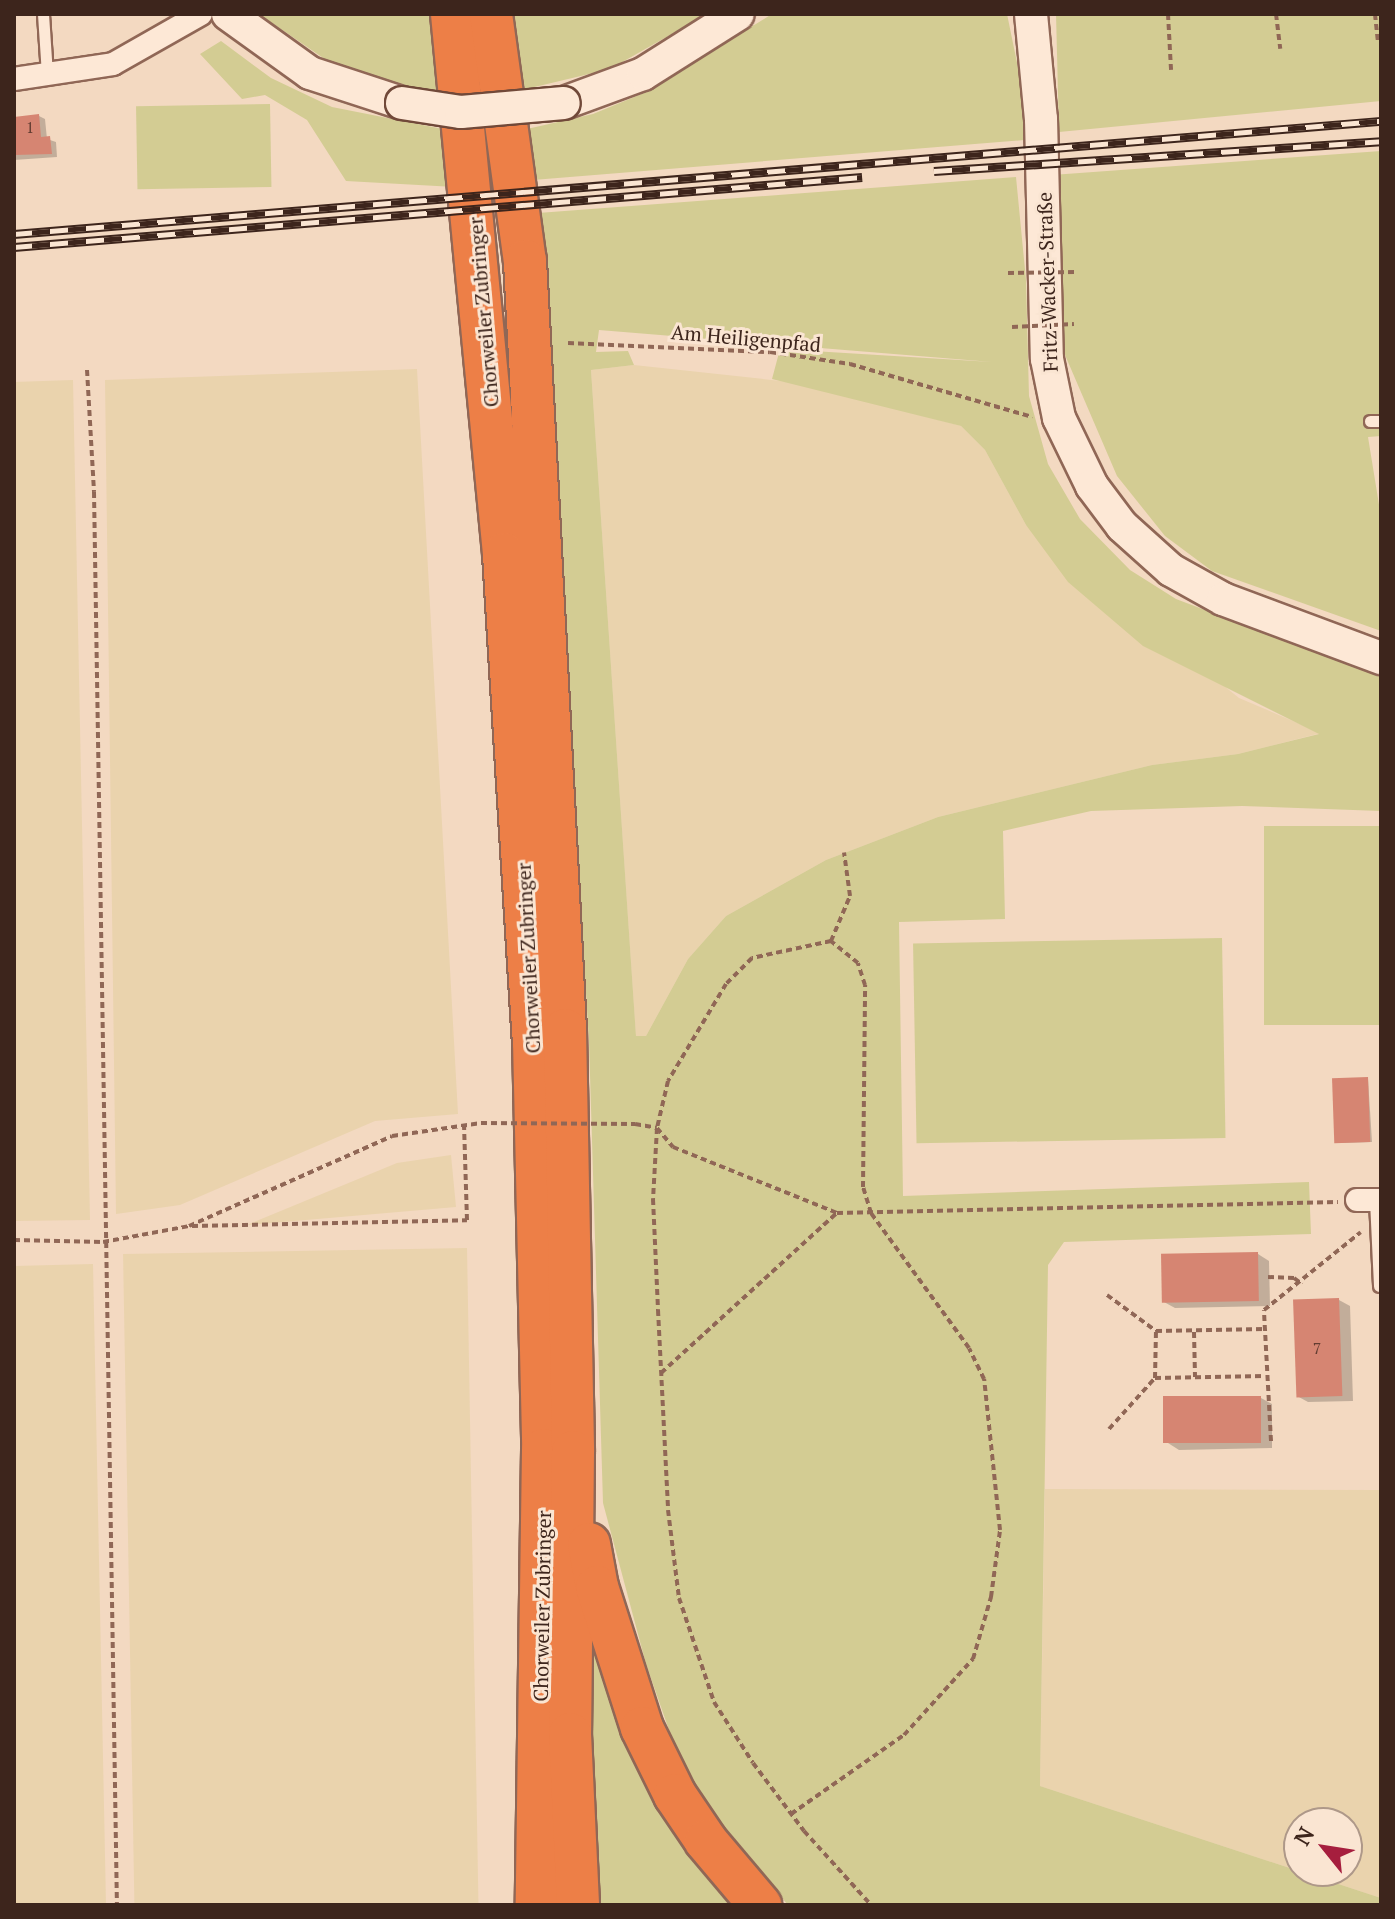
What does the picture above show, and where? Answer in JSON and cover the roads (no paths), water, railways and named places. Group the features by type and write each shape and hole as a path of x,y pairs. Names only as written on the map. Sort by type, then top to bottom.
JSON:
{"highway":[{"name":"Chorweiler Zubringer","path":"452,14 504,554 534,1041 543,1450 537,1905"},
{"name":"Chorweiler Zubringer","path":"491,14 525,261 565,1030 573,1452 570,1734 578,1905"},
{"name":"Chorweiler Zubringer","path":"573,1452 597,1587 642,1728 698,1830 760,1905"}],"street":[{"path":"14,79 113,64 201,14"},
{"path":"228,14 310,73 402,103 461,112 564,103 643,74 738,14"},
{"name":"Fritz-Wacker-Straße","path":"1031,14 1041,119 1047,359 1059,418 1092,486 1122,526 1171,570 1223,599 1381,658"}],"lane":[{"path":"43,14 47,76"},
{"path":"1370,1200 1379,1286"}],"railway":[{"path":"14,234 1381,121"},
{"path":"934,171 1381,141"},
{"path":"14,247 862,177"}]}
